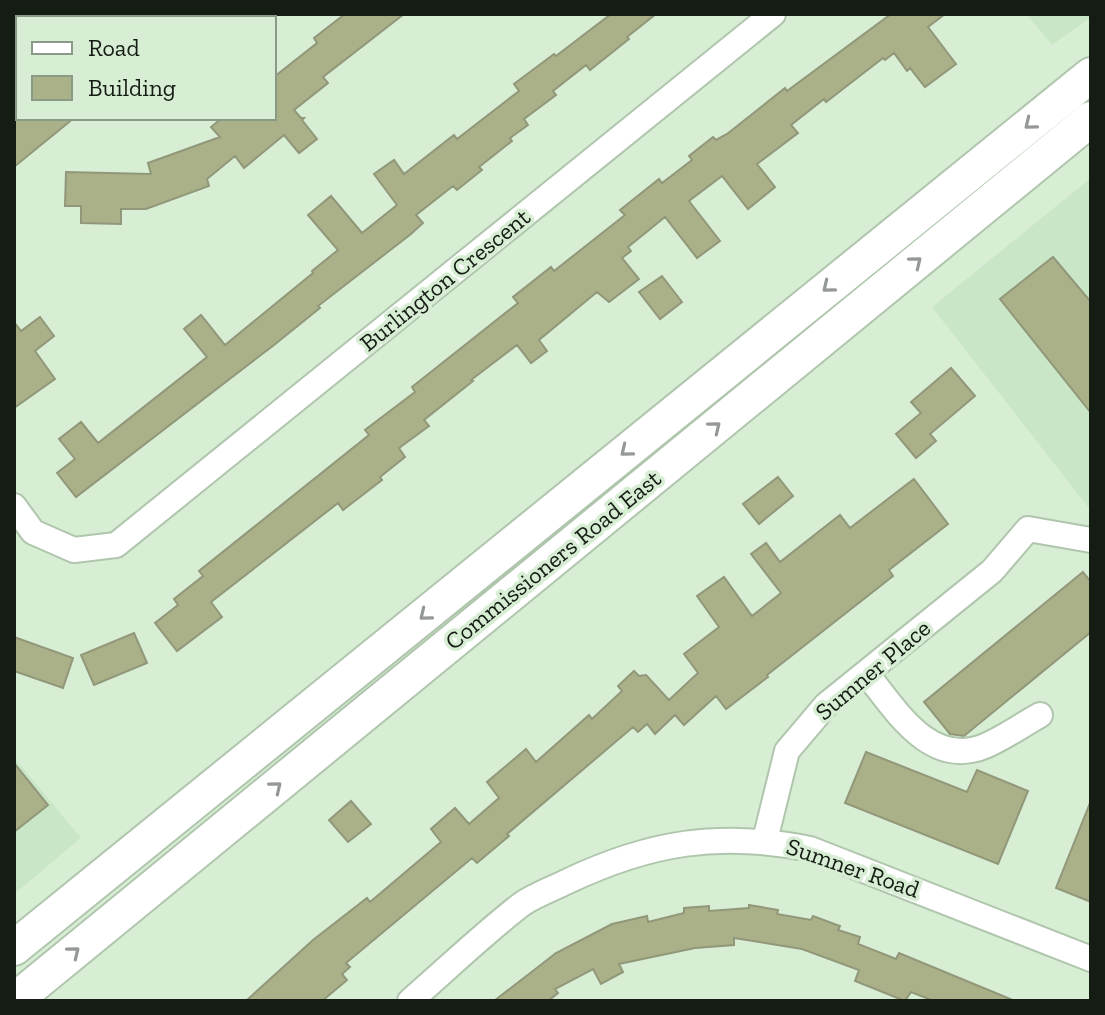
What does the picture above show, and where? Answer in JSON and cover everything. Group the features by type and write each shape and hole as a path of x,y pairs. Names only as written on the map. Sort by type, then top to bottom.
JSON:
{"main road":[{"name":"Commissioners Road East","path":"14,948 1091,75"},
{"name":"Commissioners Road East","path":"14,1001 1091,119"}],"street":[{"name":"Burlington Crescent","path":"14,506 33,532 74,550 116,545 773,14"},
{"name":"Sumner Place","path":"765,840 787,751 826,705 992,571 1028,529 1091,540"},
{"path":"866,673 915,733 944,749 962,751 983,747 1040,715"},
{"name":"Sumner Road","path":"410,1001 524,902 599,866 651,850 710,840 765,840 823,854 1091,959"}],"shaded area":[{"path":"1026,14 1091,14 1091,17 1052,45"},
{"path":"1091,178 1091,504 1088,507 932,307"},
{"path":"14,757 81,838 14,894"}],"building":[{"path":"345,14 404,14 323,77 328,83 294,110 304,118 302,120 317,139 299,153 284,135 244,168 235,156 207,179 209,186 146,209 121,209 121,224 81,223 81,206 65,206 66,172 151,174 148,163 220,137 211,127 220,120 276,120 276,75 317,43 314,38"},
{"path":"611,14 656,14 590,70 586,65 553,91 556,95 524,119 528,125 479,167 482,170 457,190 453,186 416,215 423,223 411,234 318,306 320,308 274,345 76,497 57,473 75,459 59,439 81,422 98,443 207,357 184,329 201,315 225,345 338,250 308,215 331,196 362,233 397,205 374,174 394,160 404,174 454,135 457,139 519,91 514,84"},
{"path":"891,14 945,14 928,27 956,64 925,87 910,68 907,71 894,53 826,102 824,99 791,125 798,133 757,164 775,187 748,209 722,176 689,201 720,241 697,258 665,217 628,247 631,251 622,258 639,279 609,302 597,292 539,340 547,351 531,363 517,345 471,380 424,420 429,426 399,448 405,457 380,477 382,480 343,510 338,503 211,602 222,617 177,651 155,623 178,605 174,599 203,576 199,571 369,435 365,430 415,392 412,387 518,303 513,297 551,267 554,271 625,215 620,210 659,179 662,183 692,160 689,156 713,137 716,140 727,134 785,88 787,91"},
{"path":"14,118 72,120 14,167"},
{"path":"1053,257 1091,302 1091,413 1000,299"},
{"path":"662,276 682,302 660,319 639,292"},
{"path":"40,317 54,336 35,351 55,379 14,408 14,322 21,331"},
{"path":"951,368 975,396 930,434 936,441 916,458 896,434 921,413 911,402"},
{"path":"778,477 793,496 759,524 743,504"},
{"path":"914,479 948,524 889,570 893,576 768,677 726,709 716,696 684,725 675,715 655,734 647,724 638,732 633,727 477,863 472,858 346,963 350,967 342,974 347,980 322,1001 246,1001 313,940 367,898 370,902 441,842 431,829 455,808 469,824 499,798 487,782 526,749 536,762 589,715 592,719 622,691 618,686 634,671 639,676 646,675 669,700 698,673 684,654 719,627 697,596 724,577 752,616 781,593 751,554 766,543 780,562 840,515 850,528"},
{"path":"1083,572 1091,582 1091,632 964,736 950,734 924,702"},
{"path":"134,633 147,663 94,685 81,655"},
{"path":"14,637 73,658 63,688 14,671"},
{"path":"866,752 967,792 977,770 1028,791 998,864 845,803"},
{"path":"14,763 48,805 14,832"},
{"path":"351,801 371,824 348,842 329,820"},
{"path":"1091,804 1091,902 1056,888"},
{"path":"749,905 811,920 813,916 840,926 838,930 860,937 858,944 896,959 899,953 1015,1001 934,1001 911,992 905,1001 855,981 859,970 802,949 734,938 734,945 695,948 619,964 623,972 601,984 593,969 555,989 558,993 548,1001 494,1001 556,953 612,924 647,916 648,922 684,913 684,908 709,906 709,911 749,908"}]}
